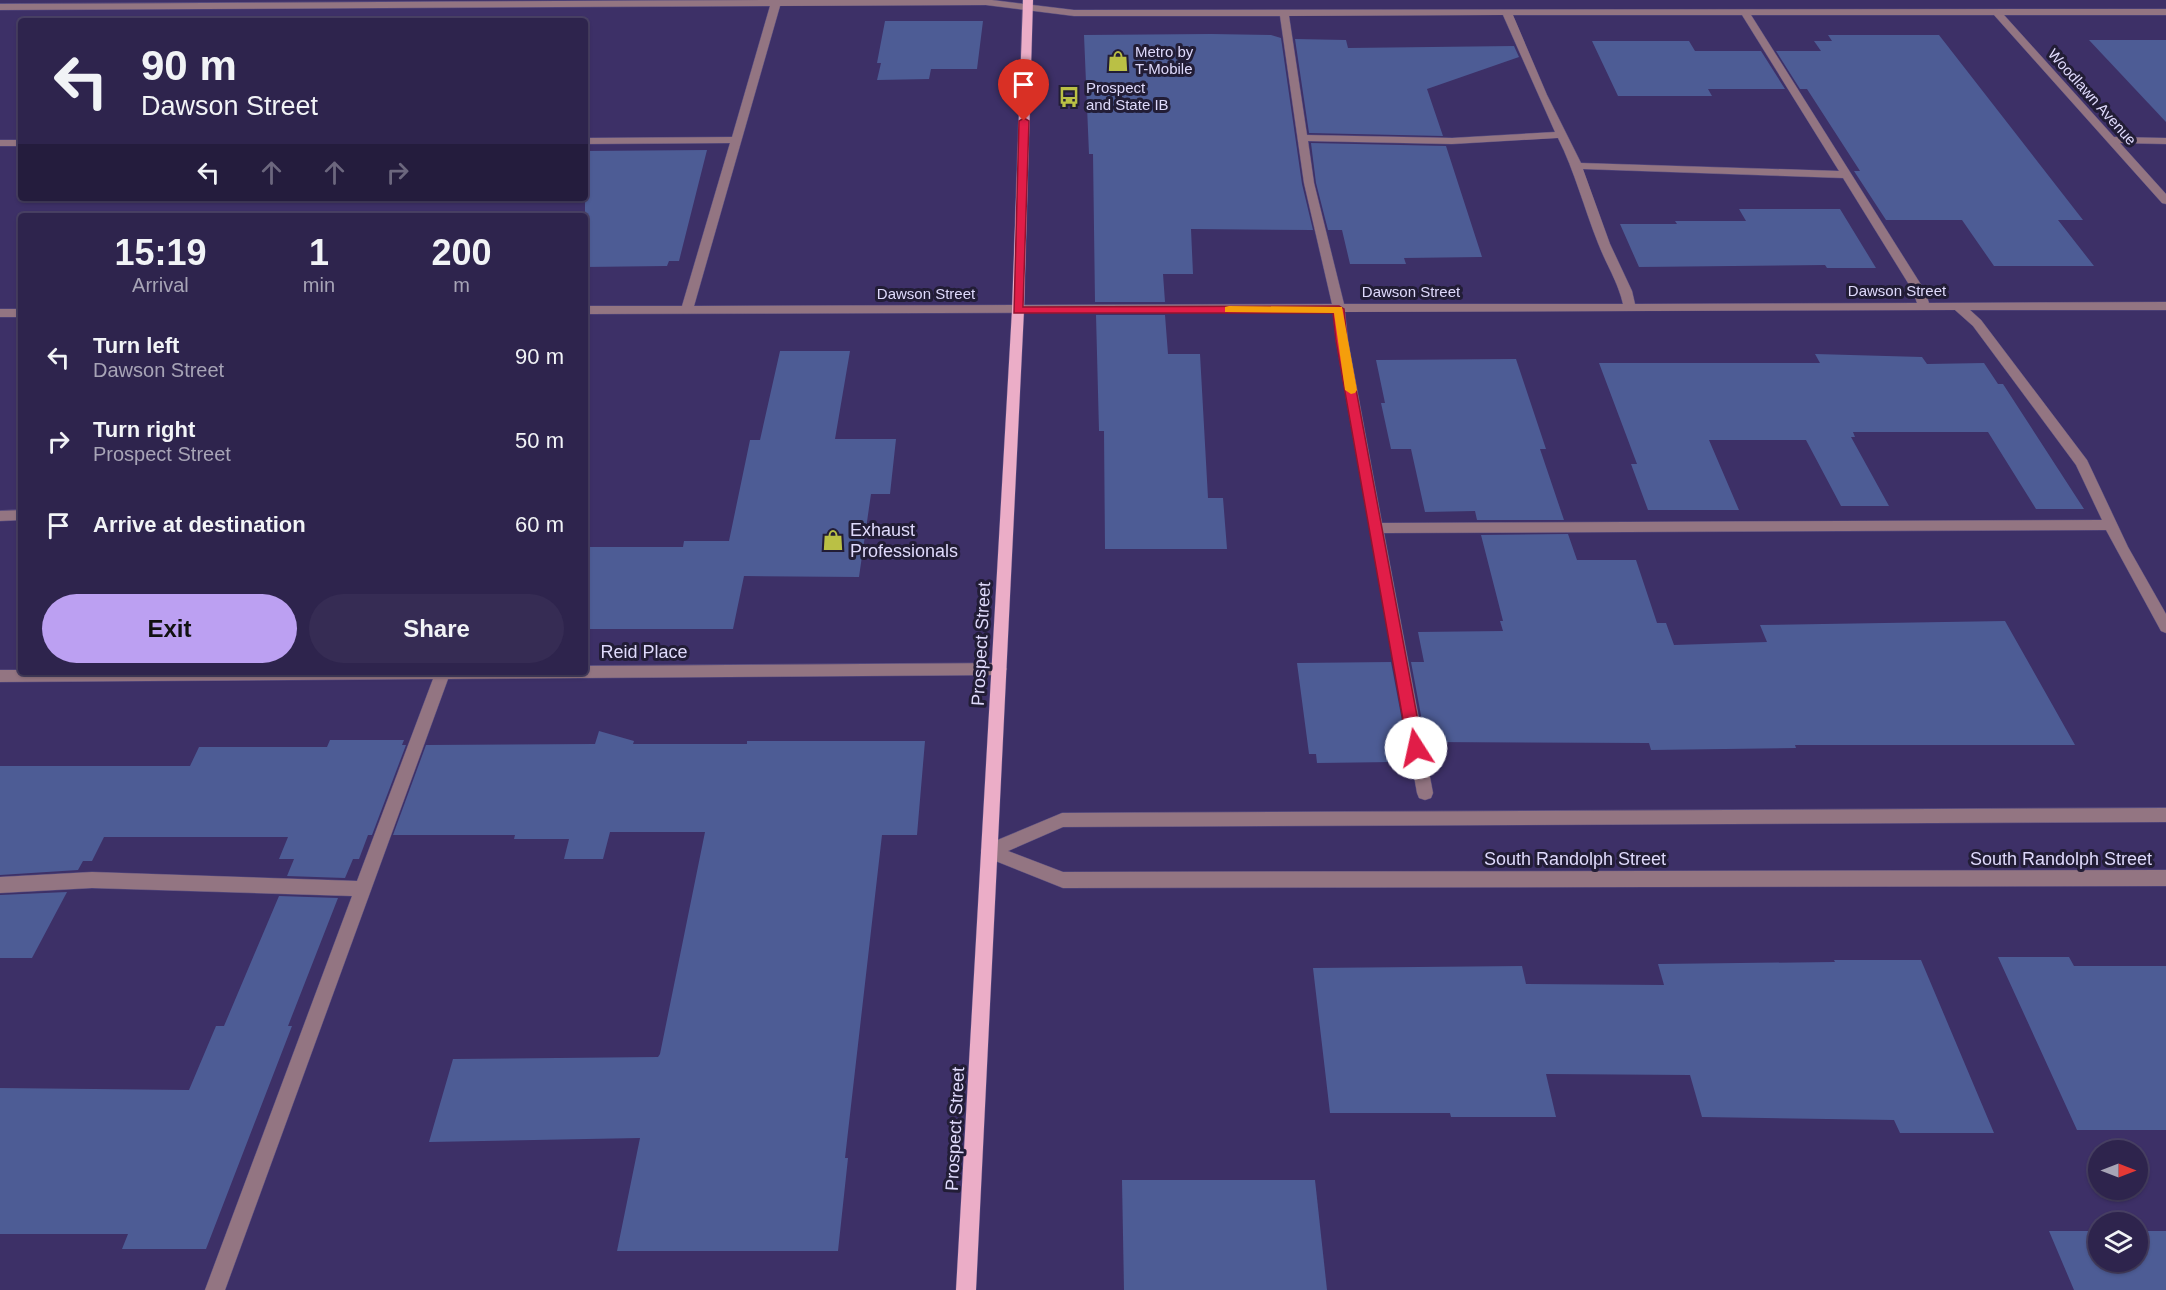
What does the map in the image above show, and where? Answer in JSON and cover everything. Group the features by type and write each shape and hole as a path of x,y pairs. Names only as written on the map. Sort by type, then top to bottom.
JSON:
{"main road":[{"name":"Prospect Street","path":"966,1290 1018,310 1028,3"}],"street":[{"path":"1361,0 1365,12"},
{"path":"1682,0 1689,11"},
{"path":"1998,0 2009,12"},
{"path":"0,7 703,1 1028,3 1074,13 2166,12"},
{"path":"687,310 738,140 776,2"},
{"path":"1506,11 1577,166 1604,244 1626,291 1630,308"},
{"path":"1744,11 1919,291 1925,307"},
{"path":"1284,12 1302,138 1339,309 1342,341 1425,793"},
{"name":"Woodlawn Avenue","path":"1996,12 2166,201"},
{"path":"1302,138 1452,141 1561,135"},
{"path":"588,141 738,140"},
{"path":"2111,140 2166,141"},
{"path":"0,143 18,143"},
{"path":"1577,166 1634,166 1846,175"},
{"name":"Dawson Street","path":"588,310 2166,306"},
{"path":"1959,307 1977,323 2082,463 2126,557 2166,627"},
{"path":"0,313 18,313"},
{"path":"0,516 18,515"},
{"path":"1376,528 2111,525"},
{"name":"Reid Place","path":"588,672 999,669"},
{"name":"Reid Place","path":"0,676 148,675"},
{"path":"215,1290 442,675"},
{"path":"989,851 1062,820 2166,815"},
{"name":"South Randolph Street","path":"989,851 1063,880 2166,878"},
{"path":"0,885 92,880 363,889"}],"building":[{"path":"885,21 983,21 977,69 931,69 929,79 877,80 881,63 877,63"},
{"path":"1084,35 1271,35 1281,38 1302,184 1313,230 1191,229 1193,274 1163,274 1165,302 1095,302 1093,154 1089,154"},
{"path":"1828,35 1939,35 2083,220 2058,220 2094,266 1994,266 1962,220 1886,220 1854,171 1860,171 1807,89 1800,89 1776,51 1821,51 1814,41 1832,41"},
{"path":"1295,39 1346,40 1348,48 1514,46 1519,57 1427,89 1443,136 1309,133"},
{"path":"2089,40 2166,40 2166,122"},
{"path":"1592,41 1689,41 1695,51 1761,51 1785,89 1708,89 1712,96 1618,96"},
{"path":"1311,143 1446,146 1482,257 1404,258 1406,264 1350,264 1342,230 1328,230 1316,183"},
{"path":"707,150 679,261 669,261 667,266 588,267 588,213 585,213 585,201 588,201 588,151"},
{"path":"1739,209 1840,209 1876,268 1827,268 1825,265 1639,267 1620,224 1746,221"},
{"path":"1096,315 1165,315 1168,354 1200,354 1208,498 1223,498 1227,549 1105,549 1104,431 1099,431"},
{"path":"780,351 850,351 835,439 896,439 890,494 871,494 859,577 744,576 733,629 588,629 588,547 683,547 684,541 729,541 750,440 760,440"},
{"path":"1815,354 1922,357 1927,364 1984,363 1998,384 2003,384 2084,509 2036,509 1988,432 1853,432 1855,437 1851,437 1889,506 1841,506 1806,440 1709,440 1739,510 1648,510 1631,464 1637,464 1599,363 1820,363"},
{"path":"1516,359 1546,449 1540,449 1564,520 1477,520 1475,511 1425,512 1411,449 1391,449 1381,403 1385,403 1376,360"},
{"path":"1568,534 1577,560 1636,560 1657,623 1666,623 1674,645 1767,642 1760,625 2005,621 2075,745 1795,745 1796,748 1651,750 1649,743 1426,742 1411,662 1424,662 1418,632 1503,631 1500,621 1503,621 1481,535"},
{"path":"1391,662 1406,742 1391,742 1394,762 1317,763 1316,754 1309,754 1297,663"},
{"path":"599,731 634,741 633,744 747,744 747,741 925,741 917,835 882,835 845,1158 848,1158 838,1251 617,1251 640,1138 429,1142 453,1059 658,1057 660,1054 705,832 610,832 603,859 564,859 569,839 514,839 515,835 393,835 426,745 595,744"},
{"path":"330,740 404,740 402,745 406,745 372,835 368,835 359,859 353,859 345,878 287,876 294,859 279,859 288,837 104,837 92,861 83,861 78,870 0,875 0,766 190,766 199,747 327,747"},
{"path":"67,892 32,958 0,958 0,895"},
{"path":"279,896 338,898 288,1026 292,1026 206,1249 122,1249 128,1234 0,1234 0,1088 189,1090 216,1026 224,1026"},
{"path":"1998,957 2069,957 2074,966 2166,966 2166,1130 2077,1130"},
{"path":"1834,960 1921,960 1994,1133 1900,1133 1894,1120 1702,1117 1690,1075 1546,1074 1556,1117 1451,1117 1450,1113 1330,1113 1313,968 1522,966 1526,984 1664,985 1658,964 1835,962"},
{"path":"1122,1180 1315,1180 1327,1290 1124,1290"},
{"path":"2049,1231 2088,1231 2088,1272 2148,1272 2148,1231 2166,1231 2166,1290 2074,1290"}],"slow traffic":[{"path":"1229,310 1339,309 1351,390"}],"place":[{"name":"Metro by T-Mobile","path":"1118,61"},
{"name":"Prospect and State IB","path":"1069,97"},
{"name":"Exhaust Professionals","path":"833,540"}],"route":[{"path":"1024,121 1018,310 1339,309 1342,341 1416,748"}]}
